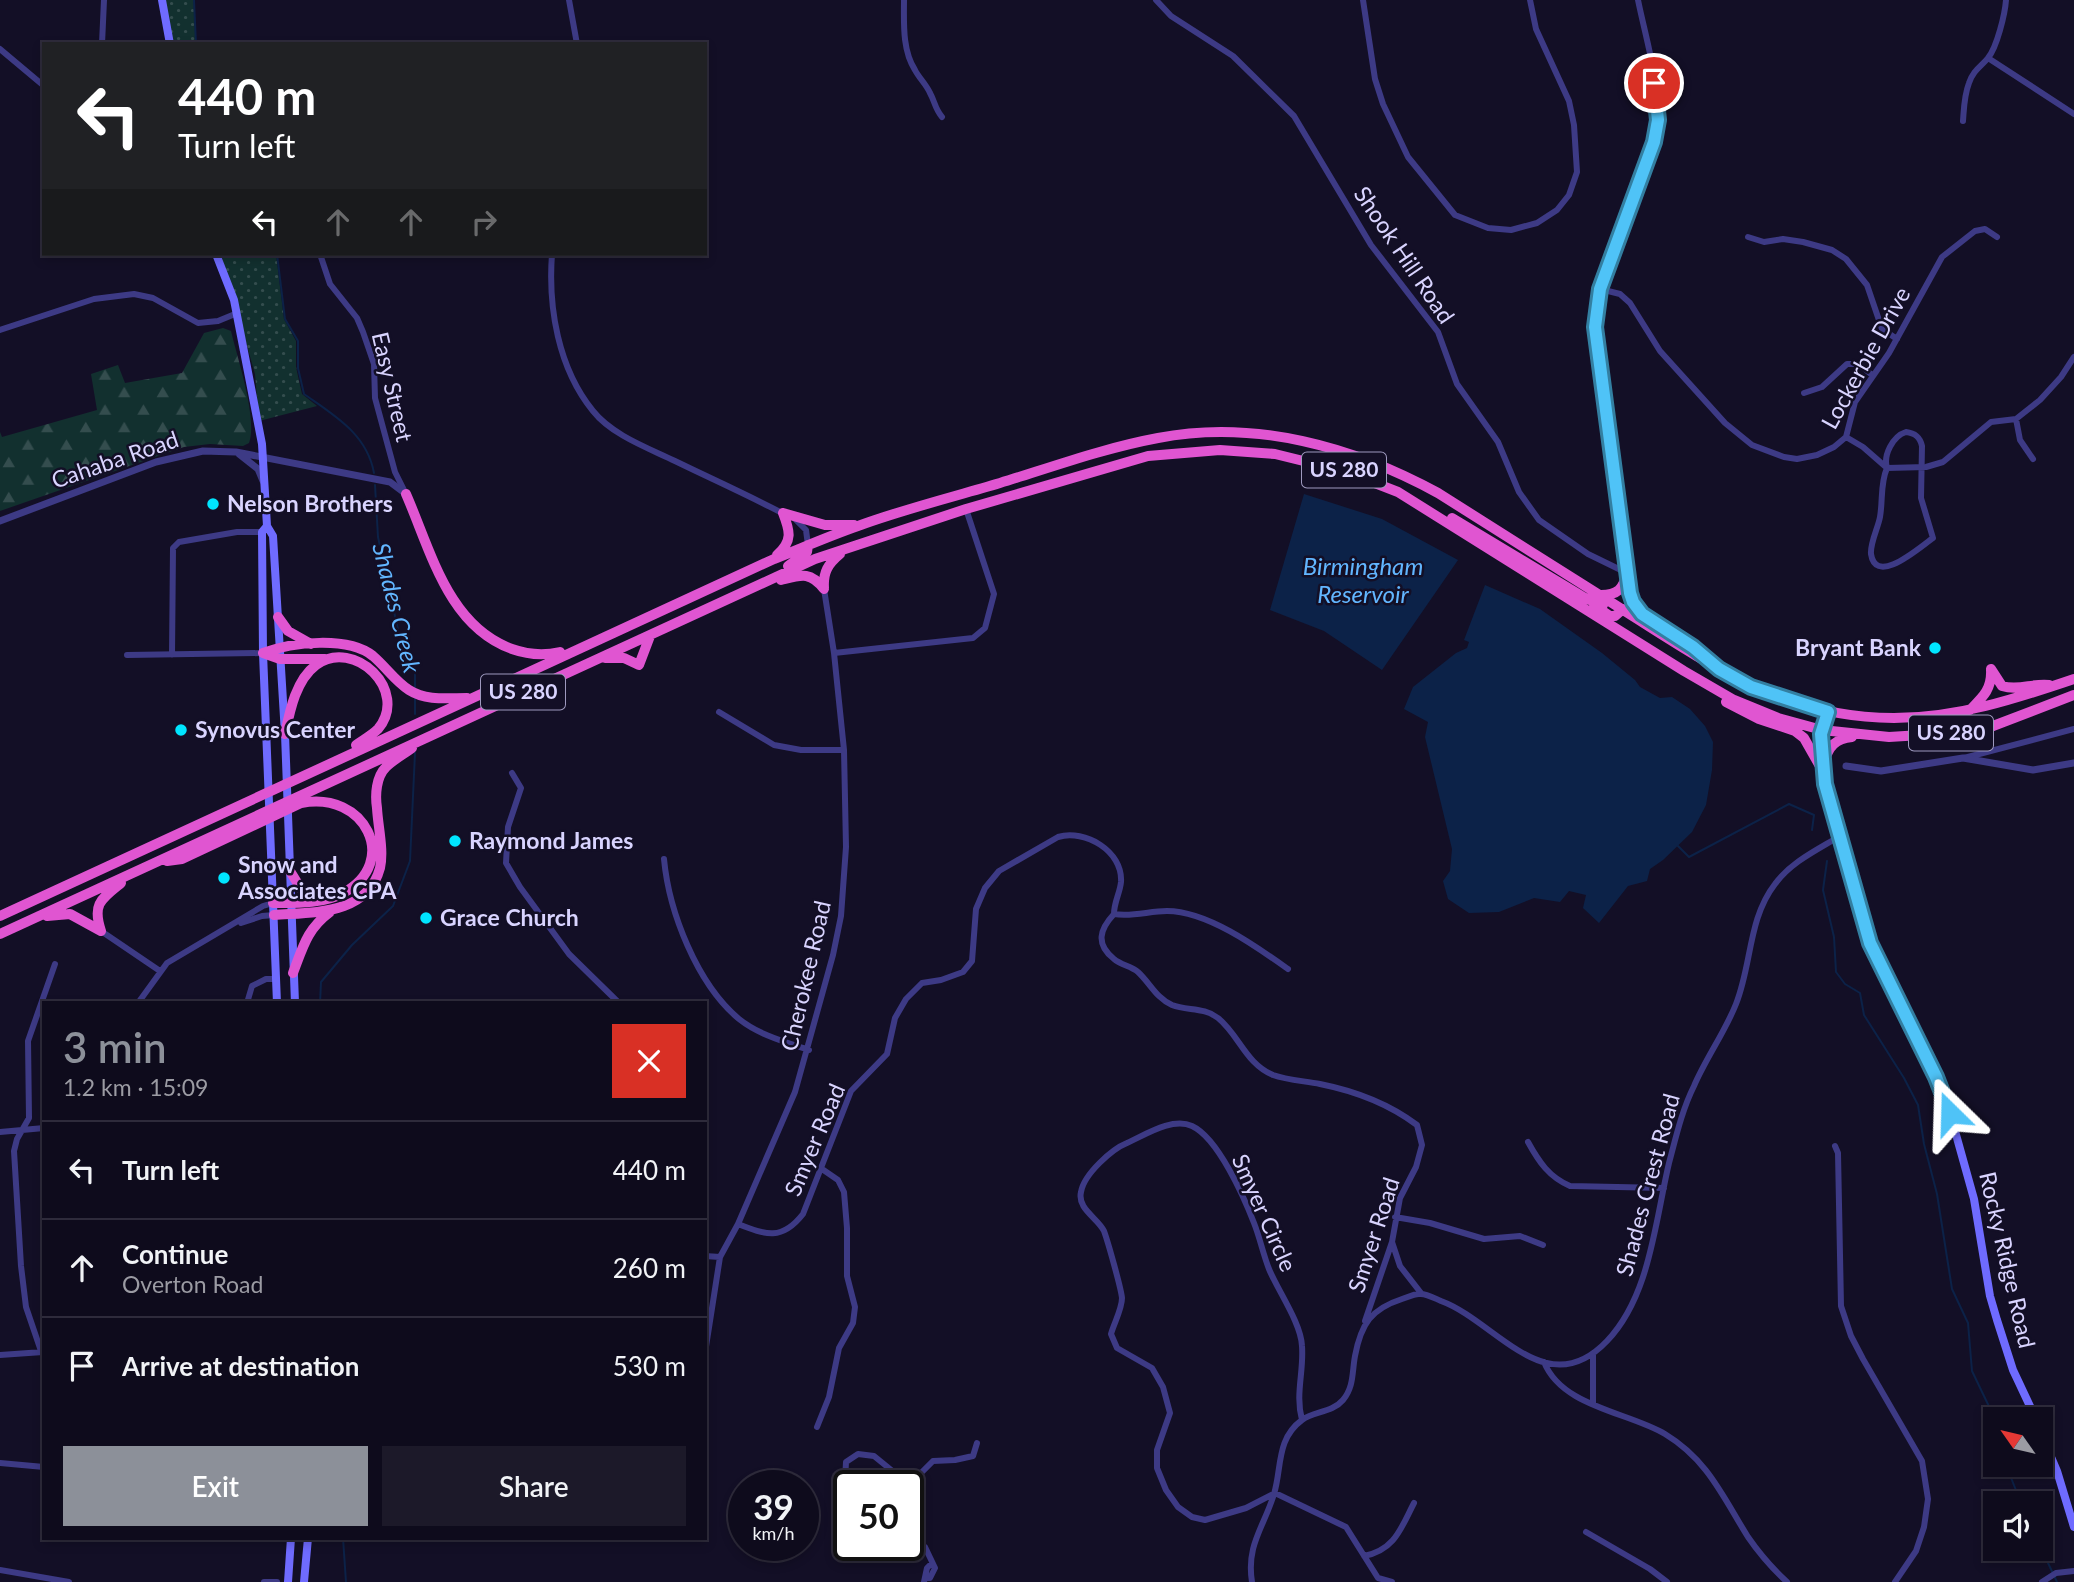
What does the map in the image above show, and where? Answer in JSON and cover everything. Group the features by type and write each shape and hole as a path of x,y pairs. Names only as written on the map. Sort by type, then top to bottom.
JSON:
{"highway":[{"name":"US 280","path":"0,916 774,559 858,526 1161,437 1218,433 1267,435 1333,448 1398,471 1751,687 1828,712 1892,718 1932,717 1970,710 2074,679"},
{"name":"US 280","path":"243,826 432,733 815,559 966,509 1149,456 1220,450 1275,454 1307,460 1398,492 1684,671 1734,700 1777,718 1822,730 1889,737 1953,733 1993,726 2074,695"},
{"path":"1398,492 1470,528 1610,616 1623,610"},
{"path":"407,494 445,586 464,616 480,633 497,644 527,655 581,648"},
{"path":"783,513 825,524 858,526"},
{"path":"774,559 790,538 783,513"},
{"path":"677,623 701,608 798,560 807,552 808,545"},
{"path":"824,589 827,566 846,549"},
{"path":"753,588 805,575 817,580 824,589"},
{"path":"1585,598 1603,604 1600,595 1615,594 1622,589 1628,578"},
{"path":"1628,578 1633,602 1642,614 1693,647 1719,669"},
{"path":"278,617 288,631 312,645"},
{"path":"601,658 624,658 639,665 650,636"},
{"path":"263,653 279,647 343,644 362,649 409,691 428,698 471,698"},
{"path":"263,653 280,659 352,659 370,668 380,677 387,697 385,718 378,728 337,759"},
{"path":"285,734 293,701 304,679 316,665 331,659"},
{"path":"1970,710 1986,694 1991,681 1991,669 2003,687 2015,690 2037,684 2053,686"},
{"path":"1684,671 1693,681 1737,709 1795,731 1810,745 1825,775"},
{"path":"293,973 308,934 316,922 330,911 360,898 372,885 380,869 376,845 377,784 386,767 432,733"},
{"path":"1824,762 1833,743 1841,738 1864,734"},
{"path":"0,934 158,862 182,859 243,826 301,803 333,803 356,814 376,845 360,880 343,893 274,915"},
{"path":"289,871 301,889 320,900"},
{"path":"101,931 97,911 103,897 136,872"},
{"path":"273,903 290,908 330,911"},
{"path":"36,918 71,914 101,931"}],"main road":[{"path":"162,0 170,42"},
{"path":"217,256 234,300 262,457 265,529 263,653 277,1001"},
{"path":"265,529 273,536 285,734 295,1001"},
{"name":"Rocky Ridge Road","path":"1828,712 1822,730 1825,784 1870,943 1936,1077 1950,1113 1974,1199 1990,1296 2013,1370 2030,1407"},
{"path":"2053,1461 2074,1527"},
{"path":"288,1582 291,1540"},
{"path":"303,1582 308,1540"}],"street":[{"path":"102,42 104,0"},
{"path":"569,0 577,42"},
{"path":"904,0 904,28 909,55 914,70 931,94 935,109 942,117"},
{"name":"Shook Hill Road","path":"1156,0 1171,16 1233,56 1294,116 1371,245 1438,332 1457,384 1498,442 1520,492 1539,520 1628,578"},
{"path":"1363,0 1375,79 1383,104 1408,157 1455,215 1488,228 1511,230 1537,223 1557,210 1569,195 1577,172 1574,125 1569,101 1536,29 1530,0"},
{"path":"1623,610 1628,596 1628,578 1595,327 1600,289 1642,181 1658,120 1638,0"},
{"path":"1963,121 1969,80 1981,62 1988,58 2005,17 2006,0"},
{"path":"0,49 42,84"},
{"path":"1988,58 2074,114"},
{"name":"Lockerbie Drive","path":"1600,289 1620,294 1630,303 1660,351 1725,423 1752,445 1797,459 1817,455 1834,447 1846,437 1856,402 1897,339 1942,257 1975,231 1985,229 1997,237"},
{"path":"1748,237 1764,242 1783,239 1803,242 1832,250 1846,259 1867,285 1882,328 1897,339"},
{"name":"Easy Street","path":"321,256 330,284 357,317 363,332 374,364 375,398 396,472 407,494"},
{"path":"552,256 551,276 558,337 566,368 593,412 615,430 643,446 801,523 806,530 808,545"},
{"path":"0,330 94,299 134,294 153,298 198,323 218,321 235,314"},
{"path":"1846,437 1863,447 1887,468 1926,467 1943,462 1991,422 2016,419 2040,400 2061,377 2074,357"},
{"path":"1804,393 1822,387 1847,364 1859,365 1873,376"},
{"path":"2016,419 2021,440 2033,459"},
{"path":"1906,432 1912,432 1920,439 1921,498 1933,538 1892,566 1882,567 1874,562 1871,552 1881,514 1882,480 1887,468 1885,462 1894,440 1906,432"},
{"name":"Cahaba Road","path":"0,521 156,462 203,451 236,452 390,482 407,494"},
{"path":"236,452 258,469 264,484"},
{"path":"834,653 973,638 985,628 994,594 966,509"},
{"path":"172,655 173,548 178,542 265,529"},
{"name":"Cherokee Road","path":"707,1340 720,1257 777,1139 809,1050 841,916 846,847 844,750 824,589"},
{"path":"127,655 263,653"},
{"path":"719,712 774,745 801,750 844,750"},
{"path":"1846,766 1881,771 1963,758 2074,729"},
{"path":"1963,758 2033,770 2074,763"},
{"path":"512,773 521,788 508,827 506,863 520,887 569,954 617,1001"},
{"name":"Smyer Road","path":"738,1224 760,1233 781,1233 793,1226 803,1214 851,1091 887,1054 895,1018 906,999 922,983 963,972 972,961 976,909 985,888 999,871 1058,837 1067,834 1080,835 1092,839 1111,854 1120,872 1121,884 1114,914 1101,932 1102,943 1113,958 1137,971 1163,1000 1175,1007 1205,1011 1216,1016 1229,1029 1246,1055 1272,1075 1345,1089 1398,1111 1418,1125 1422,1145 1416,1167 1400,1198 1392,1242 1365,1321"},
{"name":"Shades Crest Road","path":"1593,1354 1609,1339 1636,1297 1649,1259 1685,1105 1736,1005 1762,903 1789,868 1840,836"},
{"path":"664,859 665,874 677,918 698,967 724,1005 752,1028 769,1037 809,1050"},
{"path":"139,1001 167,962 263,906 273,903"},
{"path":"1114,914 1127,916 1168,911 1191,915 1262,951 1288,969"},
{"path":"229,927 261,916 274,915"},
{"path":"101,931 160,971"},
{"path":"42,1001 55,964"},
{"path":"248,1001 252,986 266,979 276,979"},
{"path":"0,1355 42,1352 26,1307 14,1152 17,1139 29,1118 28,1041 42,1001"},
{"name":"Smyer Circle","path":"1275,1493 1246,1508 1205,1520 1192,1517 1178,1507 1166,1490 1157,1468 1157,1450 1170,1413 1163,1387 1152,1368 1117,1348 1111,1334 1122,1300 1104,1232 1084,1208 1080,1193 1100,1162 1118,1146 1162,1127 1182,1123 1192,1126 1204,1135 1223,1160 1254,1223 1269,1270 1303,1344 1298,1405 1302,1420"},
{"path":"0,1132 42,1128"},
{"path":"1528,1142 1539,1163 1557,1181 1570,1186 1664,1188"},
{"path":"1835,1146 1838,1153 1841,1306 1851,1336 1863,1359 1922,1461 1928,1499 1924,1527 1916,1551 1895,1582"},
{"path":"817,1427 829,1397 839,1348 853,1323 855,1307 847,1276 844,1192 838,1180 822,1169"},
{"path":"1395,1217 1430,1223 1484,1239 1520,1236 1544,1245"},
{"path":"1392,1242 1400,1266 1421,1293 1451,1304 1534,1360 1567,1364 1593,1354"},
{"path":"707,1255 720,1257"},
{"path":"1252,1582 1250,1566 1253,1544 1275,1493 1279,1457 1286,1439 1302,1420 1334,1408 1342,1401 1350,1387 1365,1321 1384,1305 1421,1293"},
{"path":"1593,1354 1593,1404"},
{"path":"1544,1363 1549,1376 1581,1399 1665,1434 1704,1465 1750,1539 1787,1582"},
{"path":"924,1470 933,1461 973,1456 977,1443"},
{"path":"845,1470 845,1462 858,1454 874,1456 891,1470"},
{"path":"0,1463 42,1467"},
{"path":"1275,1493 1346,1527 1378,1578 1392,1582"},
{"path":"1364,1556 1374,1554 1394,1542 1414,1503"},
{"path":"1587,1532 1667,1582"},
{"path":"924,1546 932,1563 927,1569 925,1580"},
{"path":"0,1570 69,1582"},
{"path":"2042,1582 2056,1573 2074,1571"},
{"path":"264,1582 277,1582"}],"green space":[{"path":"165,0 194,0 196,42 173,42"},
{"path":"222,256 276,256 284,319 296,341 296,367 302,394 317,406 259,421 255,374"},
{"path":"223,328 231,331 246,388 251,419 249,443 243,446 210,444 184,447 0,511 0,432 2,437 97,410 91,374 118,365 125,383 182,373 204,333"}],"water":[{"name":"Birmingham Reservoir","path":"1304,494 1382,519 1458,560 1382,670 1324,631 1270,610"},
{"path":"1485,585 1540,609 1602,653 1640,687 1660,698 1672,697 1690,709 1705,726 1713,742 1706,805 1692,832 1650,869 1647,881 1628,886 1599,923 1583,908 1586,895 1569,891 1560,902 1534,898 1499,912 1469,913 1448,899 1443,881 1450,871 1452,849 1425,737 1428,722 1404,709 1413,687 1456,653 1467,648 1469,642 1464,640"}],"waterway":[{"name":"Shades Creek","path":"194,0 196,42"},
{"name":"Shades Creek","path":"277,256 285,319 298,341 298,368 304,394 357,436 370,459 374,473"},
{"name":"Shades Creek","path":"375,485 378,537 403,653 415,673 415,688"},
{"name":"Shades Creek","path":"415,698 415,714"},
{"name":"Shades Creek","path":"320,1001 321,982 352,945 393,906 410,861 415,753"},
{"path":"1678,846 1689,857 1789,804 1814,815 1812,830"},
{"path":"1827,861 1823,890 1834,937 1836,972 1845,984 1860,993 1864,1015 1918,1105 1924,1144 1937,1194 1952,1289 1968,1323 1972,1371 1989,1407"},
{"path":"2011,1477 2016,1491"},
{"name":"Shades Creek","path":"343,1540 346,1582"},
{"path":"2047,1561 2057,1582"}],"place":[{"name":"Nelson Brothers","path":"213,504"},
{"name":"Bryant Bank","path":"1935,648"},
{"name":"Synovus Center","path":"181,730"},
{"name":"Raymond James","path":"455,841"},
{"name":"Snow and Associates CPA","path":"224,878"},
{"name":"Grace Church","path":"426,918"}],"route":[{"path":"1654,83 1658,120 1654,142 1642,181 1600,289 1595,327 1630,593 1642,614 1693,647 1719,669 1751,687 1828,712 1821,734 1825,784 1870,943 1936,1077 1950,1113"}]}
